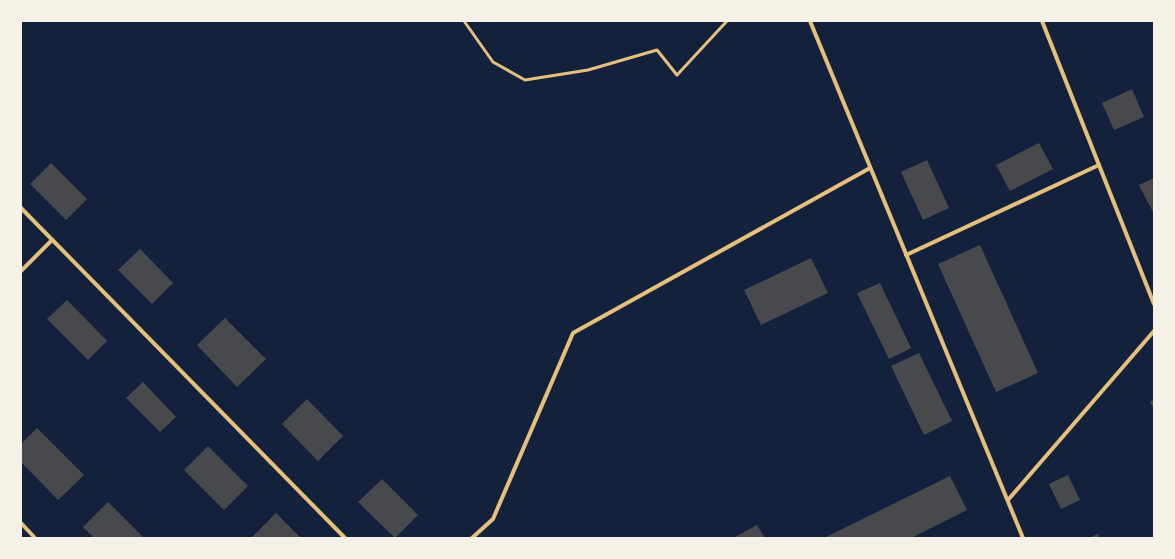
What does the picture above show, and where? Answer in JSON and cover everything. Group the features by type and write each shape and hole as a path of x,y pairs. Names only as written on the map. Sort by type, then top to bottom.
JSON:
{"street":[{"path":"810,21 1023,538"},
{"path":"1042,21 1154,304"},
{"path":"906,255 1099,165"},
{"path":"472,538 493,519 573,333 870,168"},
{"path":"21,208 345,538"},
{"path":"21,271 52,240"},
{"path":"1008,500 1154,331"},
{"path":"21,523 35,538"}],"lane":[{"path":"464,21 493,62 525,80 588,70 657,50 677,75 727,21"}],"building":[{"path":"1132,89 1144,117 1114,130 1102,103"},
{"path":"1039,143 1053,169 1010,191 996,165"},
{"path":"927,160 949,208 923,220 901,172"},
{"path":"51,163 87,199 66,220 30,184"},
{"path":"1154,178 1154,214 1139,185"},
{"path":"980,245 1038,373 996,392 938,264"},
{"path":"140,249 173,283 152,304 118,270"},
{"path":"811,258 828,293 761,325 744,290"},
{"path":"880,283 911,348 889,359 857,293"},
{"path":"67,300 107,341 88,360 47,319"},
{"path":"225,318 266,359 237,387 197,345"},
{"path":"919,353 952,421 924,435 891,366"},
{"path":"143,382 176,417 160,432 126,398"},
{"path":"307,399 343,436 318,461 282,424"},
{"path":"1154,399 1154,409 1150,402"},
{"path":"37,428 84,475 58,500 21,462 21,444"},
{"path":"208,446 248,486 224,510 184,470"},
{"path":"1068,475 1080,500 1061,509 1049,484"},
{"path":"950,476 967,510 911,538 824,538"},
{"path":"382,479 418,515 395,538 358,502"},
{"path":"108,502 144,538 94,538 83,527"},
{"path":"276,513 301,538 251,538"},
{"path":"757,525 765,538 733,538"},
{"path":"1098,534 1099,538 1089,538"}]}
